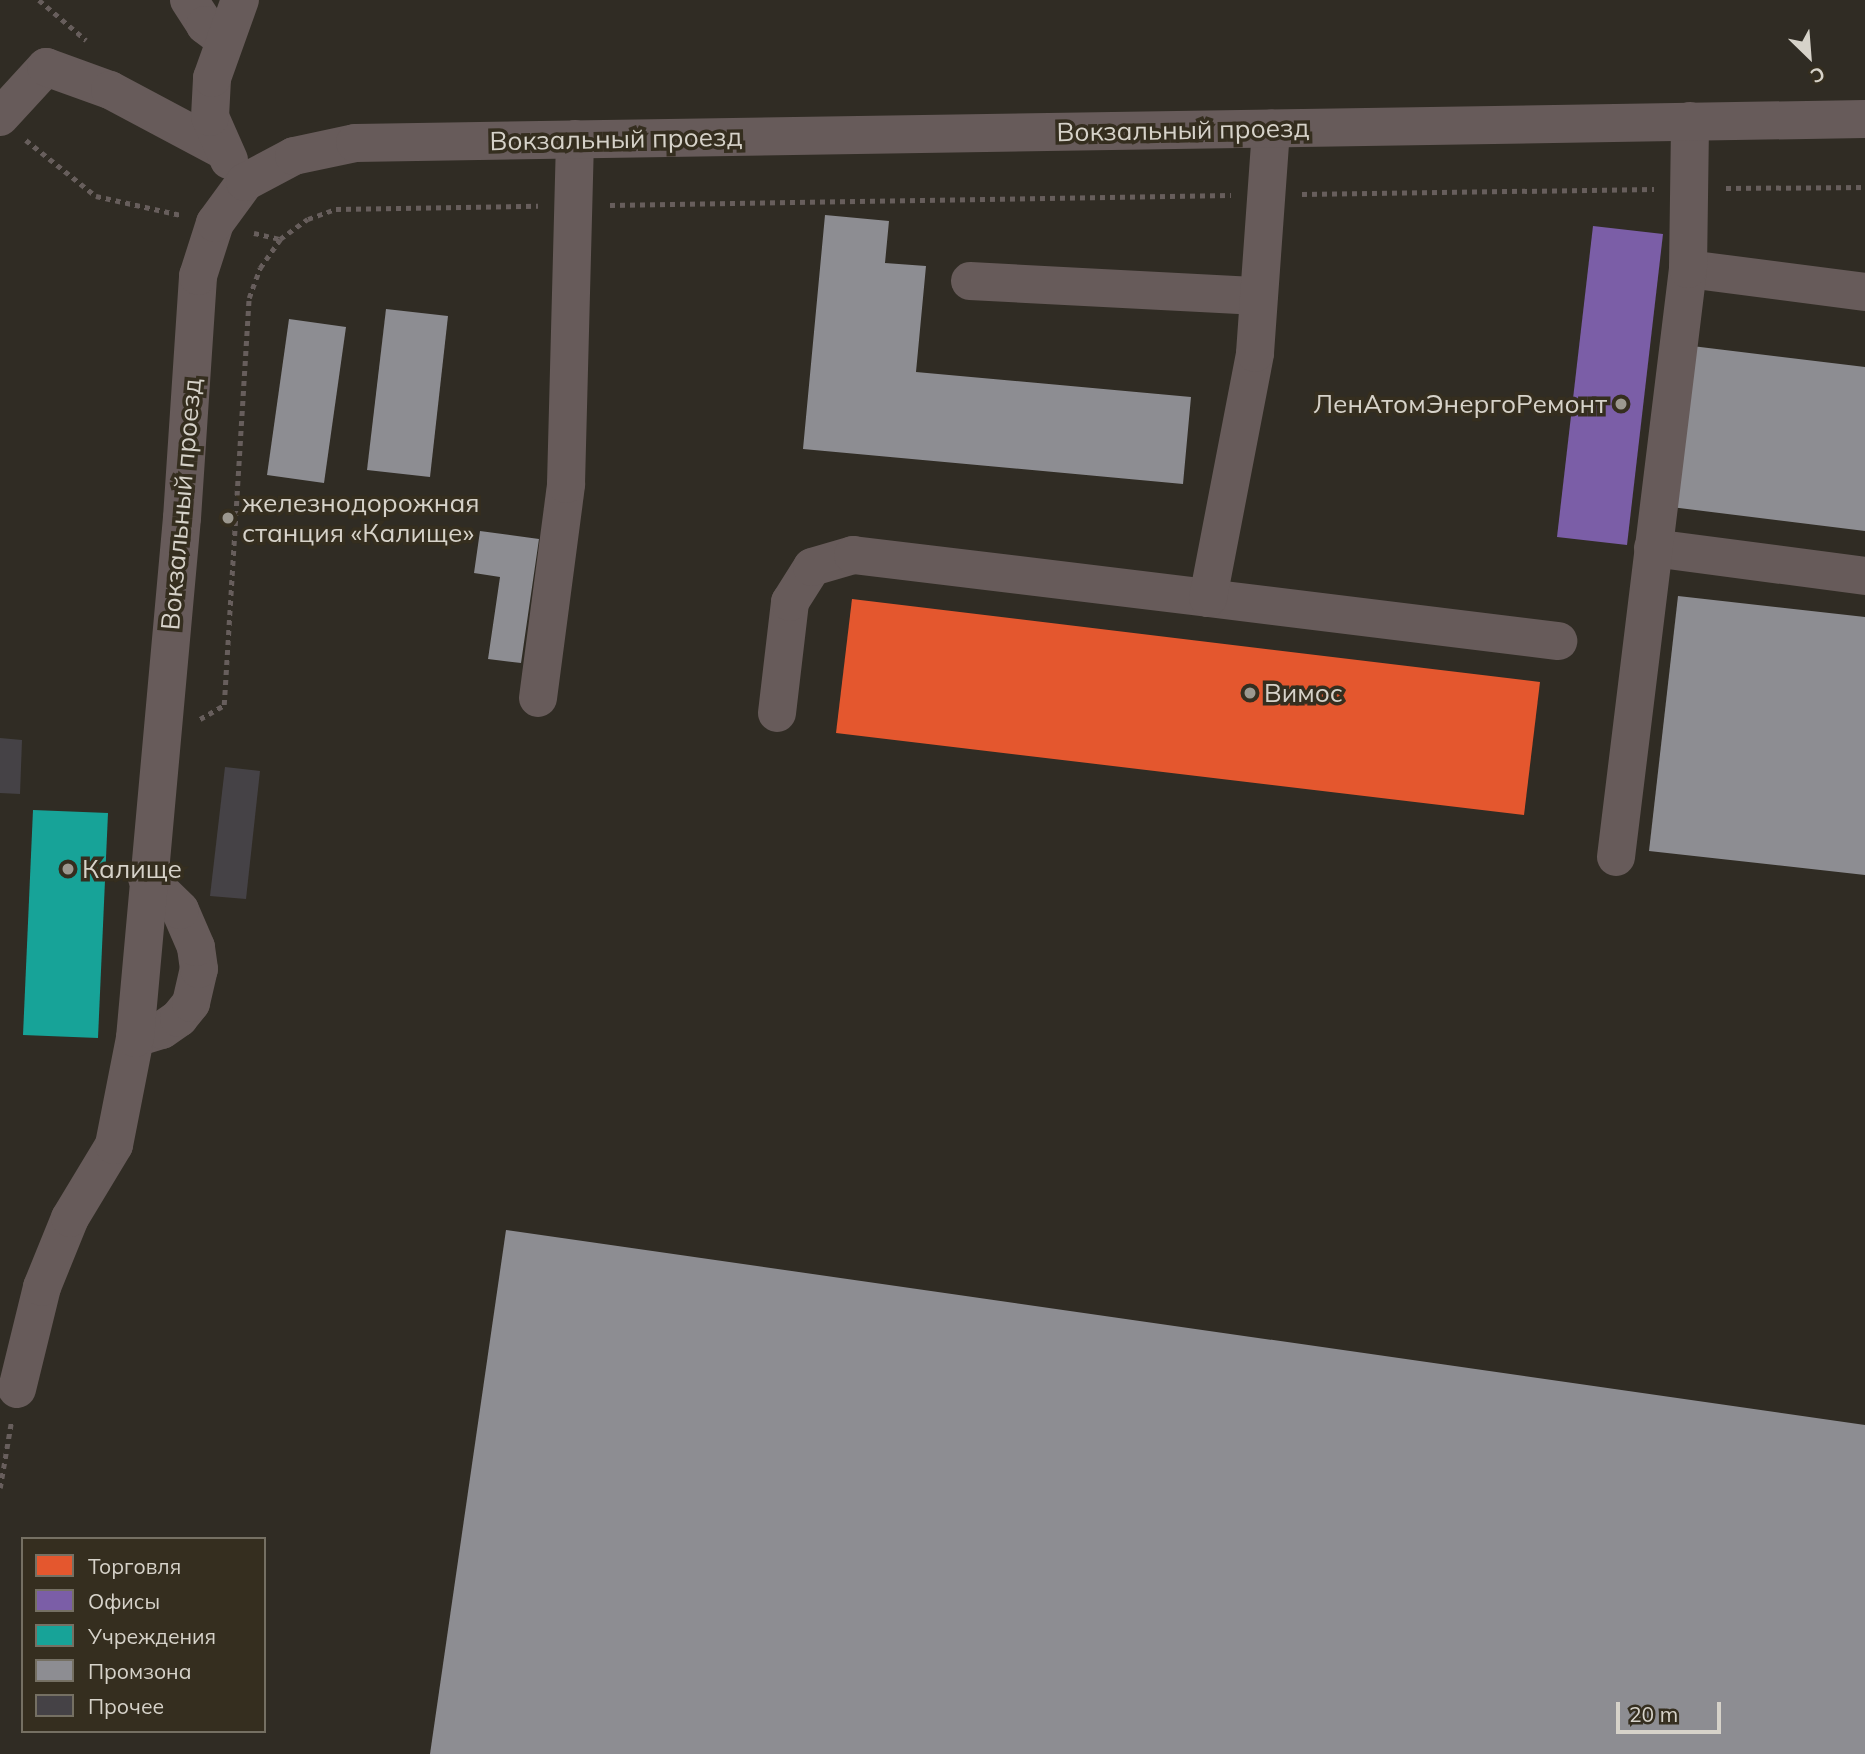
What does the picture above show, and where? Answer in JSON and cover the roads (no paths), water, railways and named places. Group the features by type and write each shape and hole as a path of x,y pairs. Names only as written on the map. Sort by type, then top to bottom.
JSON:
{"street":[{"path":"189,0 205,25 225,40"},
{"path":"240,0 212,78 210,117 221,149 245,182"},
{"path":"11,127 46,67 110,90 221,149"},
{"name":"Вокзальный проезд","path":"18,1389 42,1287 69,1218 114,1145 135,1038 147,878 182,518 198,276 215,223 245,182 294,156 355,142 1865,119"},
{"path":"1616,857 1688,269 1690,121"},
{"path":"1208,598 1255,353 1271,129"},
{"path":"538,698 566,484 575,139"},
{"path":"1688,269 1865,292"},
{"path":"970,281 1259,296"},
{"path":"1653,548 1865,576"},
{"path":"777,713 790,602 812,567 853,555 1558,640"},
{"path":"135,1038 162,1030 179,1018 191,1003 199,969 197,947 180,910 147,878"}],"place":[{"name":"ЛенАтомЭнергоРемонт","path":"1621,404"},
{"name":"железнодорожная станция «Калище»","path":"228,518"},
{"name":"Вимос","path":"1250,693"},
{"name":"Калище","path":"68,869"}]}
